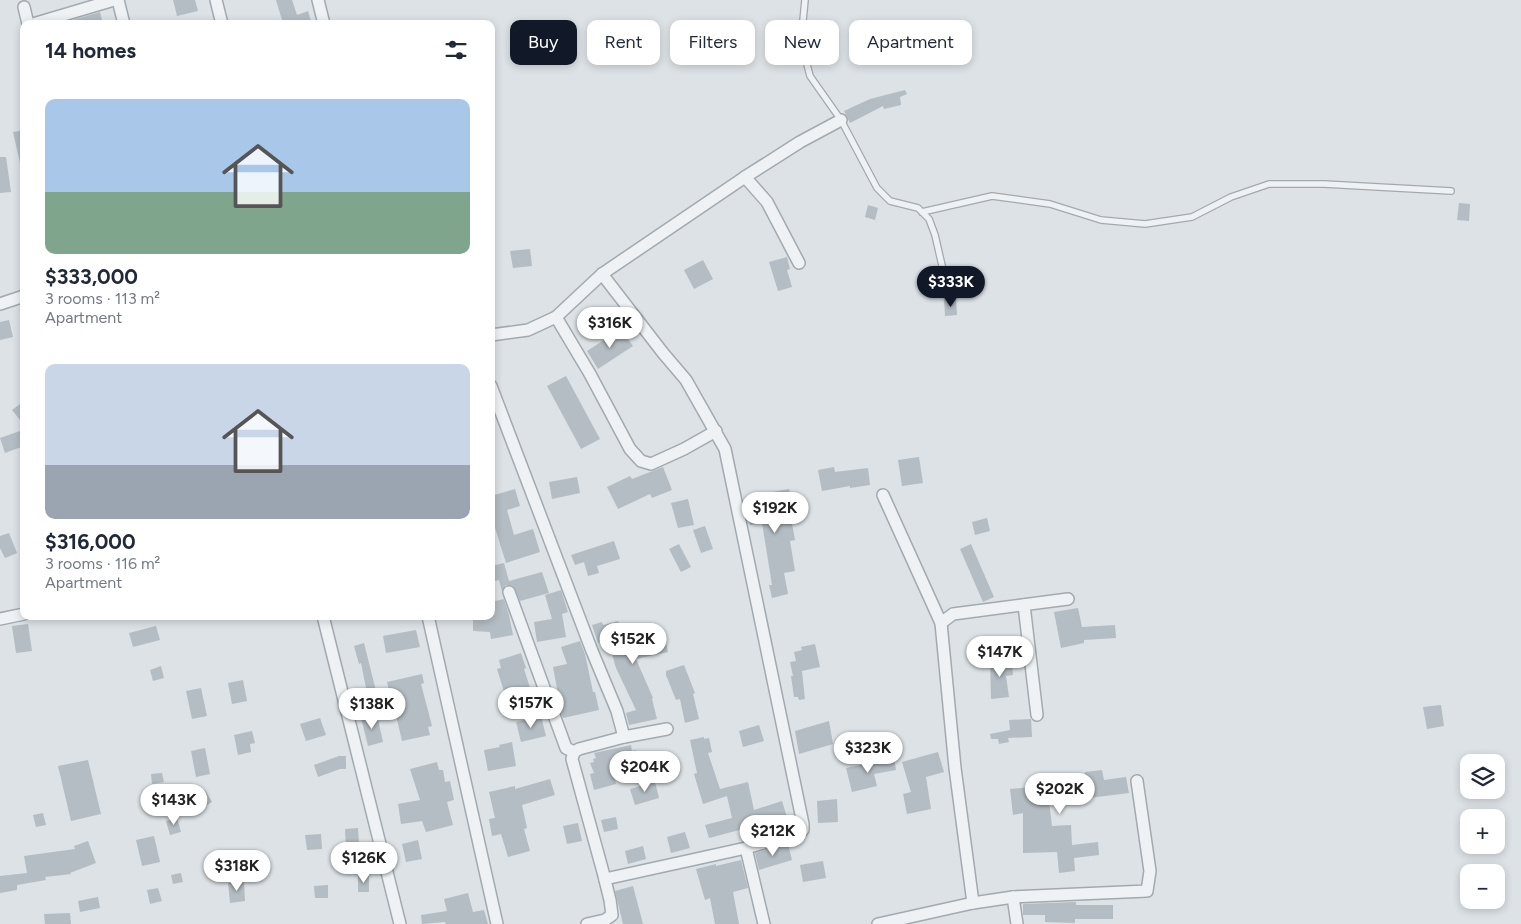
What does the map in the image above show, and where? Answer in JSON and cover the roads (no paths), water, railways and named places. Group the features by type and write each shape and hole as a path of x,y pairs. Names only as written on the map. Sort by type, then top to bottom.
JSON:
{"street":[{"path":"46,20 114,0"},
{"path":"118,0 123,20"},
{"path":"216,0 221,20"},
{"path":"318,0 323,20"},
{"path":"24,7 27,20"},
{"path":"495,334 528,330 556,317 602,274 745,177 800,142 841,120"},
{"path":"745,177 767,202 799,263"},
{"path":"602,274 663,354 686,380 725,449 803,824 803,830 799,833 746,848 605,879"},
{"path":"0,304 20,297"},
{"path":"556,317 590,374 630,450 640,461 651,464 684,450 716,431"},
{"path":"495,396 592,651 617,711 624,737"},
{"path":"883,495 941,623 955,768 973,903"},
{"path":"509,592 566,748 574,752"},
{"path":"941,623 953,614 1068,599"},
{"path":"1024,605 1036,715"},
{"path":"0,619 20,615"},
{"path":"324,620 400,924"},
{"path":"429,620 497,924"},
{"path":"587,924 606,920 612,915 605,879 572,759 574,752 624,737 667,729"},
{"path":"878,924 973,903 1013,897 1147,891 1150,871 1137,781"},
{"path":"746,848 764,924"},
{"path":"1013,897 1017,924"}],"lane":[{"path":"805,0 801,41 810,76 841,120 877,188 890,201 918,208 929,219 935,235 949,296"},
{"path":"922,212 992,196 1050,204 1101,220 1145,224 1192,217 1231,197 1269,184 1324,184 1451,191"}]}
